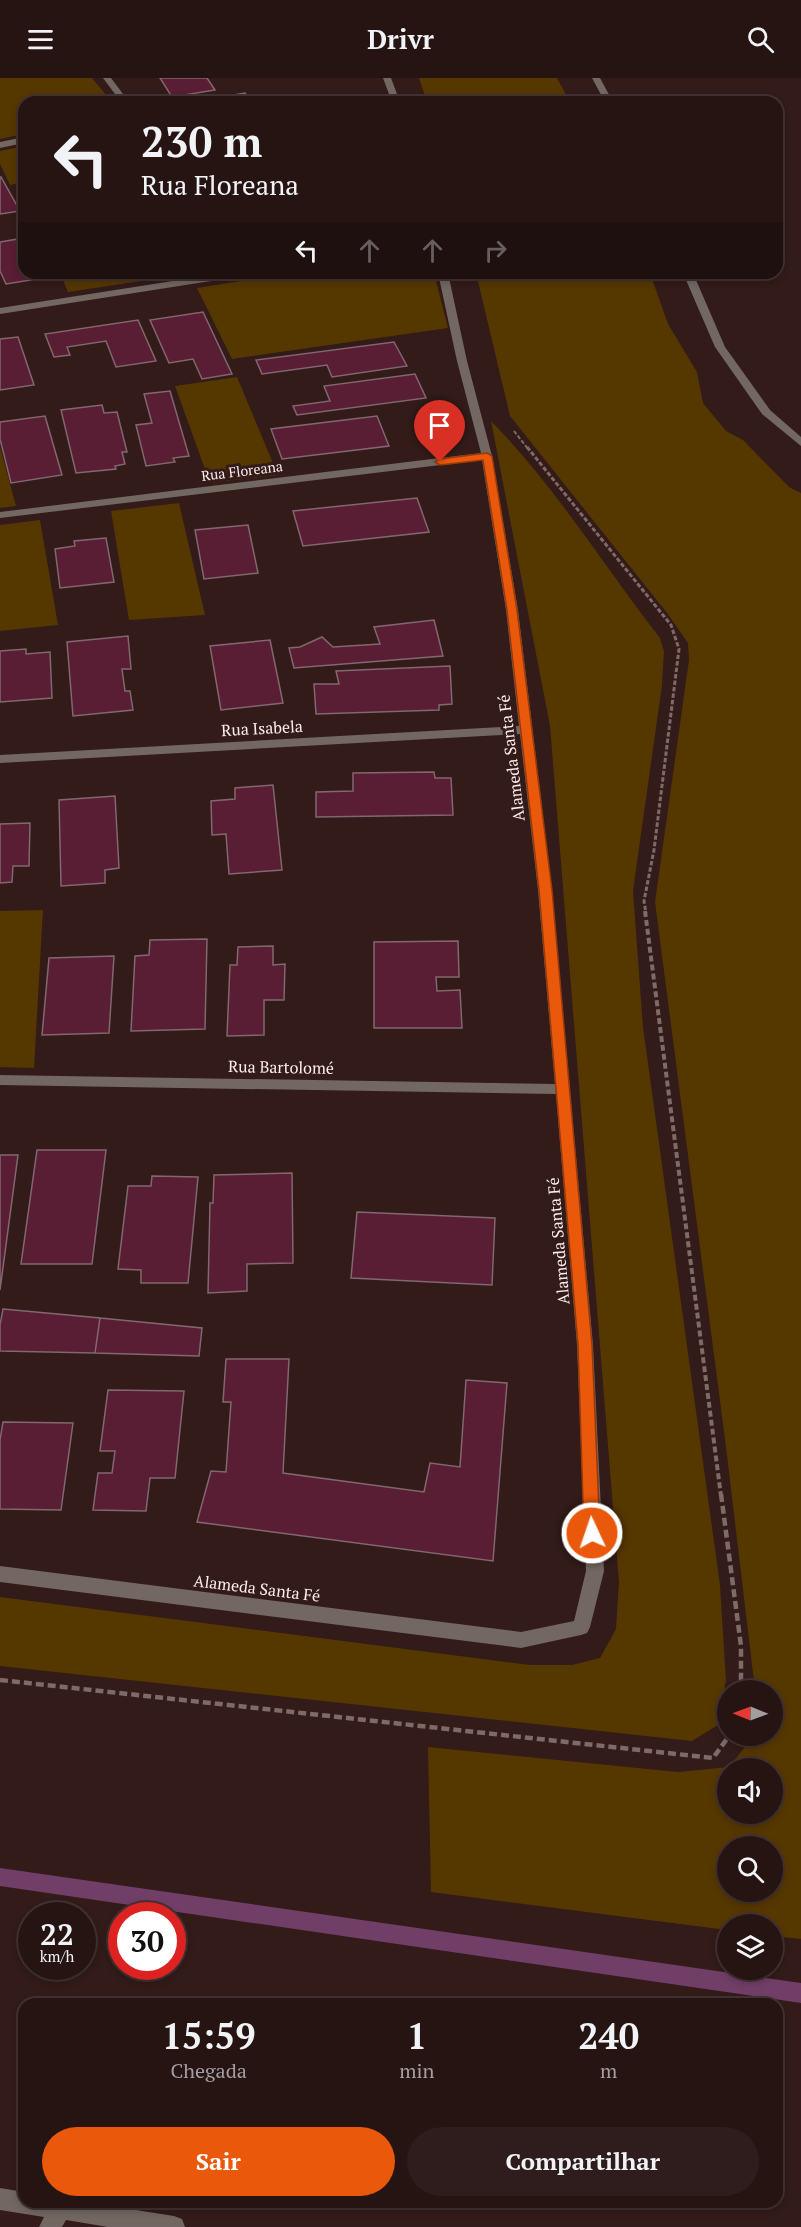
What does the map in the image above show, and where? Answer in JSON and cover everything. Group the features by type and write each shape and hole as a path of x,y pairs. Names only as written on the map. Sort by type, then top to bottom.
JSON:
{"street":[{"path":"106,78 120,96"},
{"path":"387,78 394,96"},
{"path":"596,78 606,96"},
{"path":"0,145 18,141"},
{"path":"0,310 199,279"},
{"name":"Alameda Santa Fé","path":"0,1574 521,1640 580,1628 595,1571 585,1345 546,890 512,610 487,456 462,362 444,279"},
{"path":"691,279 720,347 766,412 801,443"},
{"name":"Rua Floreana","path":"0,515 487,456"},
{"name":"Rua Isabela","path":"0,759 526,730"},
{"name":"Rua Bartolomé","path":"0,1080 562,1089"},
{"path":"0,2199 18,2205"},
{"path":"26,2208 55,2218 174,2227"}],"path":[{"path":"510,425 671,625 678,649 654,849 644,901 741,1646 741,1680"},
{"path":"0,1680 713,1758 722,1746"}],"shaded area":[{"path":"0,78 92,78 107,96 18,96 18,135 0,139"},
{"path":"419,78 557,78 567,96 425,96"},
{"path":"18,147 18,183 10,185 0,164 0,151"},
{"path":"63,279 154,279 68,292"},
{"path":"253,279 436,279 448,328 232,359 197,288"},
{"path":"477,279 652,279 668,324 697,372 703,403 726,431 743,440 789,487 801,493 801,1939 783,1937 783,1914 717,1914 717,1929 431,1892 428,1747 678,1772 717,1768 717,1824 783,1824 783,1758 736,1758 746,1746 783,1746 783,1680 754,1680 655,902 689,660 688,643 667,613 510,416"},
{"path":"237,377 278,475 210,483 175,386"},
{"path":"491,421 558,499 660,638 664,651 662,685 633,891 643,1027 720,1585 726,1680 717,1680 717,1726 692,1741 0,1666 0,1597 530,1665 572,1665 600,1658 616,1629 619,1582 550,726"},
{"path":"0,447 16,506 0,508"},
{"path":"179,503 205,615 129,620 111,511"},
{"path":"40,520 58,625 0,631 0,525"},
{"path":"43,910 34,1068 0,1067 0,911"}],"building":[{"path":"160,78 207,78 215,90 178,96 171,96"},
{"path":"245,93 247,96 227,96"},
{"path":"0,177 1,177 18,211 0,214"},
{"path":"18,239 18,279 37,279 6,284 0,271 0,242"},
{"path":"203,312 232,374 202,379 193,359 169,363 150,320"},
{"path":"138,320 156,361 116,367 106,341 67,347 70,355 54,357 45,334"},
{"path":"18,337 34,385 0,390 0,339"},
{"path":"394,342 407,366 332,377 327,365 262,374 256,360"},
{"path":"415,374 426,398 297,415 293,406 330,401 324,386"},
{"path":"170,391 189,456 173,458 175,462 146,466 136,425 152,423 144,394"},
{"path":"102,405 104,413 117,412 127,452 122,452 125,464 115,466 116,469 76,473 61,410"},
{"path":"45,416 62,475 11,483 0,439 0,422"},
{"path":"377,416 389,446 282,459 271,429"},
{"path":"417,498 429,532 303,546 293,511"},
{"path":"248,525 258,573 204,579 195,530"},
{"path":"106,538 114,582 60,588 55,549 75,546 74,541"},
{"path":"434,620 443,656 294,668 289,648 300,647 322,637 333,647 380,644 374,627"},
{"path":"128,636 131,669 122,669 125,691 130,691 133,710 73,716 67,642"},
{"path":"270,640 283,703 221,710 210,646"},
{"path":"26,649 26,654 50,652 52,698 0,702 0,651"},
{"path":"450,666 452,704 439,705 439,710 316,714 314,684 339,684 336,671"},
{"path":"434,772 435,778 451,778 453,815 316,817 316,792 353,791 353,773"},
{"path":"273,785 282,870 229,874 226,834 212,835 211,801 235,799 235,788"},
{"path":"115,796 119,868 105,870 105,883 61,886 59,800"},
{"path":"30,823 29,866 13,866 12,882 0,883 0,824"},
{"path":"207,939 205,1029 131,1031 135,956 149,955 150,940"},
{"path":"458,941 459,977 436,977 437,991 460,990 462,1028 374,1028 374,942"},
{"path":"273,946 273,965 285,964 284,1000 264,1000 264,1035 227,1036 230,965 237,965 238,947"},
{"path":"114,956 109,1033 42,1035 49,958"},
{"path":"37,1150 106,1150 92,1264 21,1264"},
{"path":"0,1155 18,1155 0,1290"},
{"path":"292,1173 293,1263 247,1264 247,1291 208,1293 210,1203 213,1203 214,1175"},
{"path":"152,1176 198,1177 188,1283 141,1283 141,1270 118,1269 128,1186 151,1186"},
{"path":"357,1212 495,1218 492,1285 351,1278"},
{"path":"3,1309 100,1318 95,1353 0,1351 0,1325"},
{"path":"100,1318 202,1328 199,1356 95,1353"},
{"path":"226,1359 289,1359 283,1473 424,1492 430,1463 460,1467 466,1380 507,1383 493,1561 197,1522 211,1471 226,1472 231,1402 223,1402"},
{"path":"108,1390 184,1391 175,1478 150,1478 146,1511 93,1510 98,1473 112,1473 115,1451 100,1451"},
{"path":"3,1422 73,1423 61,1510 0,1509 0,1440"}],"waterway":[{"path":"0,1877 801,1993"}],"route":[{"path":"440,462 487,456 512,610 546,890 585,1345 592,1533"}]}
